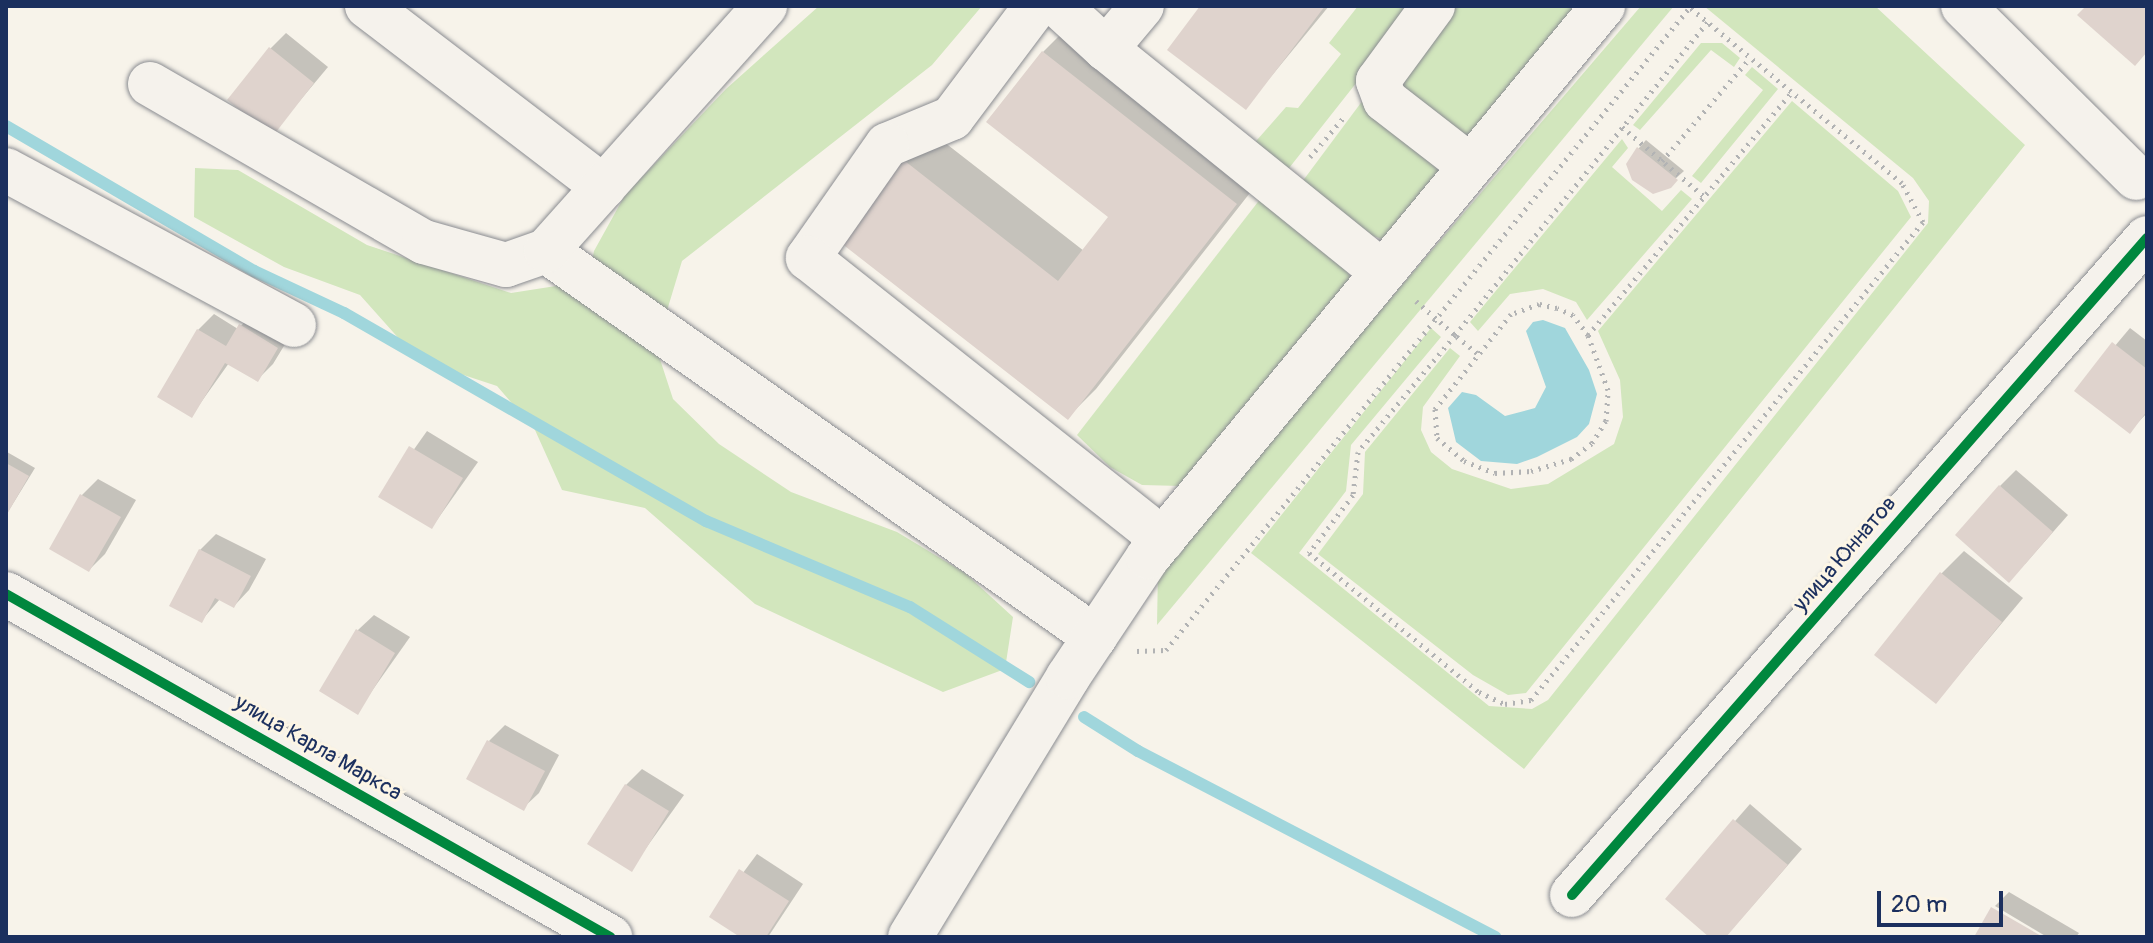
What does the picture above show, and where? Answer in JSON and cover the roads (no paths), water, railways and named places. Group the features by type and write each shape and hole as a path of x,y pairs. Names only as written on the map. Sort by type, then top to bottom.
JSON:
{"street":[{"path":"367,6 604,187"},
{"path":"150,84 424,242 506,265 546,251 765,6"},
{"path":"1036,6 952,118 887,145 808,258 1163,539"},
{"path":"1059,6 1106,49 1382,272"},
{"path":"1106,49 1142,6"},
{"path":"1433,6 1378,81 1385,100 1470,166"},
{"path":"910,937 1095,637 1163,539 1603,6"},
{"path":"1963,6 2143,173"},
{"path":"6,170 294,325"},
{"name":"улица Юннатов","path":"1572,895 2147,238"},
{"path":"546,251 1095,637"},
{"name":"улица Карла Маркса","path":"6,594 610,937"}],"water":[{"path":"1543,320 1565,328 1589,370 1597,394 1589,424 1577,437 1517,464 1481,461 1456,442 1448,408 1462,392 1476,395 1505,416 1535,408 1546,387 1526,331 1533,322"}],"waterway":[{"path":"6,126 254,271 344,313 706,521 910,607 1029,682"},
{"path":"1084,717 1138,751 1495,937"}]}
